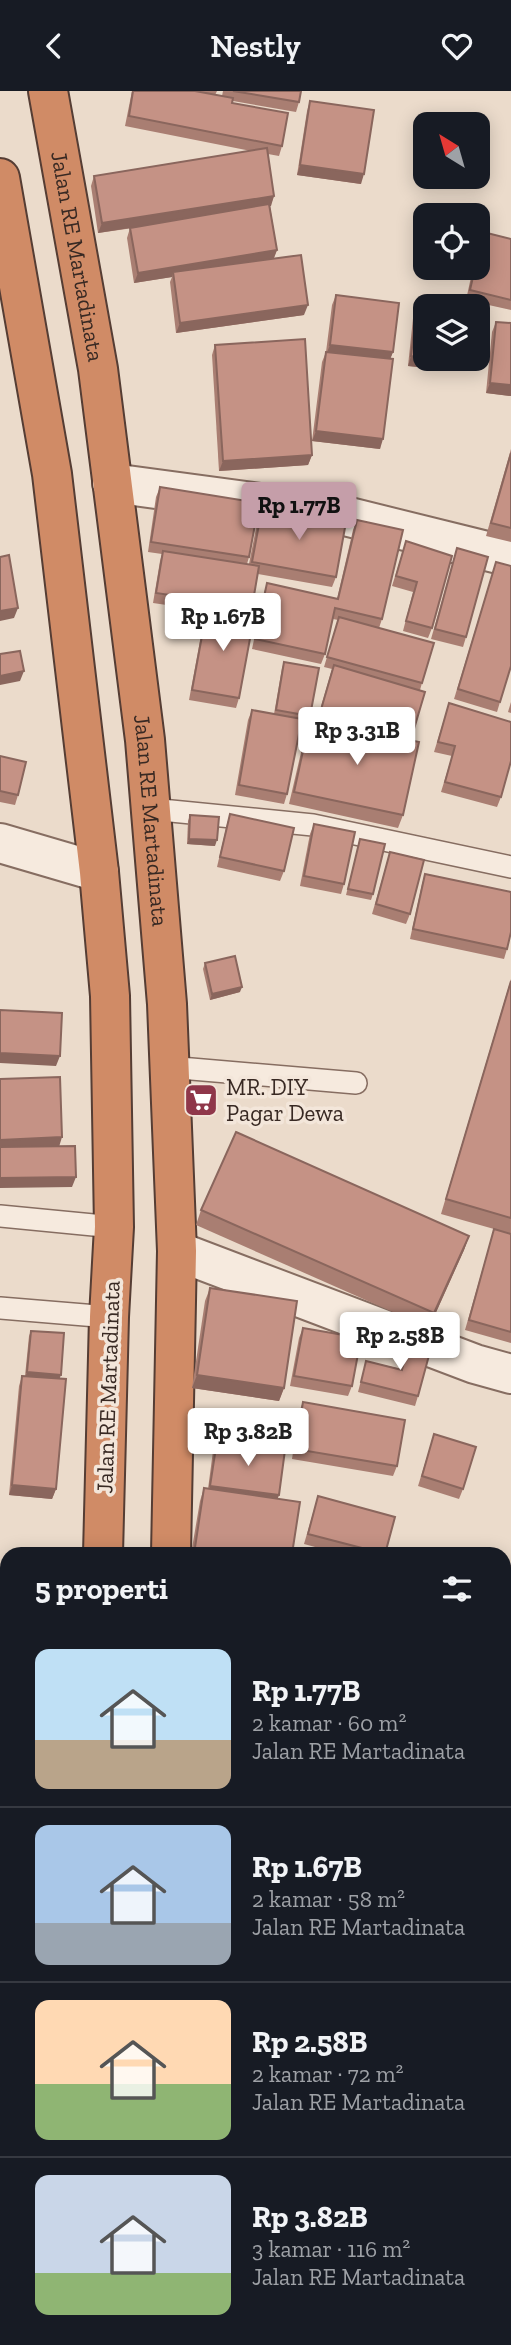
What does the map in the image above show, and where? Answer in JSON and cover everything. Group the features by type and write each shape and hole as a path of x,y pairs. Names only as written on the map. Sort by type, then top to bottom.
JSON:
{"highway":[{"name":"Jalan RE Martadinata","path":"48,91 97,369 151,809 167,1003 177,1251 171,1547"},
{"name":"Jalan RE Martadinata","path":"0,178 52,474 99,873 110,996 114,1227 103,1547"}],"street":[{"path":"112,483 333,513 511,557"},
{"path":"0,843 99,873"},
{"path":"177,1251 475,1364 511,1374"}],"lane":[{"path":"151,809 313,825 511,867"},
{"path":"168,1067 356,1083"},
{"path":"0,1216 114,1227"},
{"path":"0,1308 109,1317"}],"building":[{"path":"133,91 195,91 233,98 232,103 288,113 282,146 129,116"},
{"path":"233,91 301,91 299,102"},
{"path":"310,101 374,110 364,174 300,165"},
{"path":"267,148 274,196 102,223 94,176"},
{"path":"269,204 277,250 138,273 130,228"},
{"path":"490,234 511,239 511,300 470,290 472,280 490,280"},
{"path":"301,255 308,305 180,323 173,272"},
{"path":"336,295 399,303 393,352 330,345"},
{"path":"496,322 511,323 511,385 490,383"},
{"path":"305,339 312,455 223,461 215,345"},
{"path":"326,352 393,359 383,439 316,431"},
{"path":"511,453 511,528 491,523"},
{"path":"160,487 259,503 249,557 151,542"},
{"path":"262,508 346,522 336,577 252,562"},
{"path":"357,520 403,530 382,619 335,608 325,654 255,639 267,583 338,599"},
{"path":"406,541 452,556 432,628 406,621 417,582 396,576"},
{"path":"457,548 488,557 466,637 435,629"},
{"path":"163,551 259,566 252,607 156,593"},
{"path":"9,555 18,608 0,611 0,557"},
{"path":"496,562 511,566 511,666 500,702 458,689"},
{"path":"207,609 254,617 239,698 192,690"},
{"path":"339,617 434,643 422,683 327,657"},
{"path":"20,651 24,671 0,676 0,654"},
{"path":"284,662 319,668 310,716 276,710"},
{"path":"334,665 425,692 411,739 320,713"},
{"path":"449,703 511,722 511,761 501,797 445,782 455,746 438,742"},
{"path":"252,710 302,719 287,794 239,785"},
{"path":"310,719 419,742 403,815 294,792"},
{"path":"0,756 26,762 18,795 0,791"},
{"path":"230,814 294,828 284,871 220,857"},
{"path":"190,815 219,817 217,840 189,839"},
{"path":"314,824 355,832 344,884 304,876"},
{"path":"360,839 385,844 373,894 348,889"},
{"path":"390,852 424,860 410,914 376,904"},
{"path":"425,874 511,892 511,932 507,949 413,929"},
{"path":"235,956 242,987 212,994 205,963"},
{"path":"511,981 511,1218 446,1199"},
{"path":"0,1010 62,1013 60,1056 0,1053"},
{"path":"60,1077 62,1137 0,1140 0,1079"},
{"path":"236,1132 469,1236 434,1313 201,1210"},
{"path":"75,1146 76,1177 0,1178 0,1147"},
{"path":"494,1229 511,1234 511,1332 469,1320"},
{"path":"210,1288 297,1301 284,1388 197,1375"},
{"path":"303,1328 361,1338 352,1386 294,1376"},
{"path":"31,1331 64,1333 61,1375 27,1372"},
{"path":"409,1342 431,1348 418,1396 361,1382 366,1361 402,1370"},
{"path":"22,1376 66,1379 56,1489 12,1485"},
{"path":"303,1402 405,1420 397,1466 295,1449"},
{"path":"434,1434 476,1447 463,1489 422,1476"},
{"path":"217,1441 285,1450 279,1495 210,1486"},
{"path":"204,1488 300,1502 293,1547 195,1547"},
{"path":"318,1496 395,1517 387,1547 358,1547 308,1534"}],"place":[{"name":"MR. DIY Pagar Dewa","path":"201,1100"}]}
